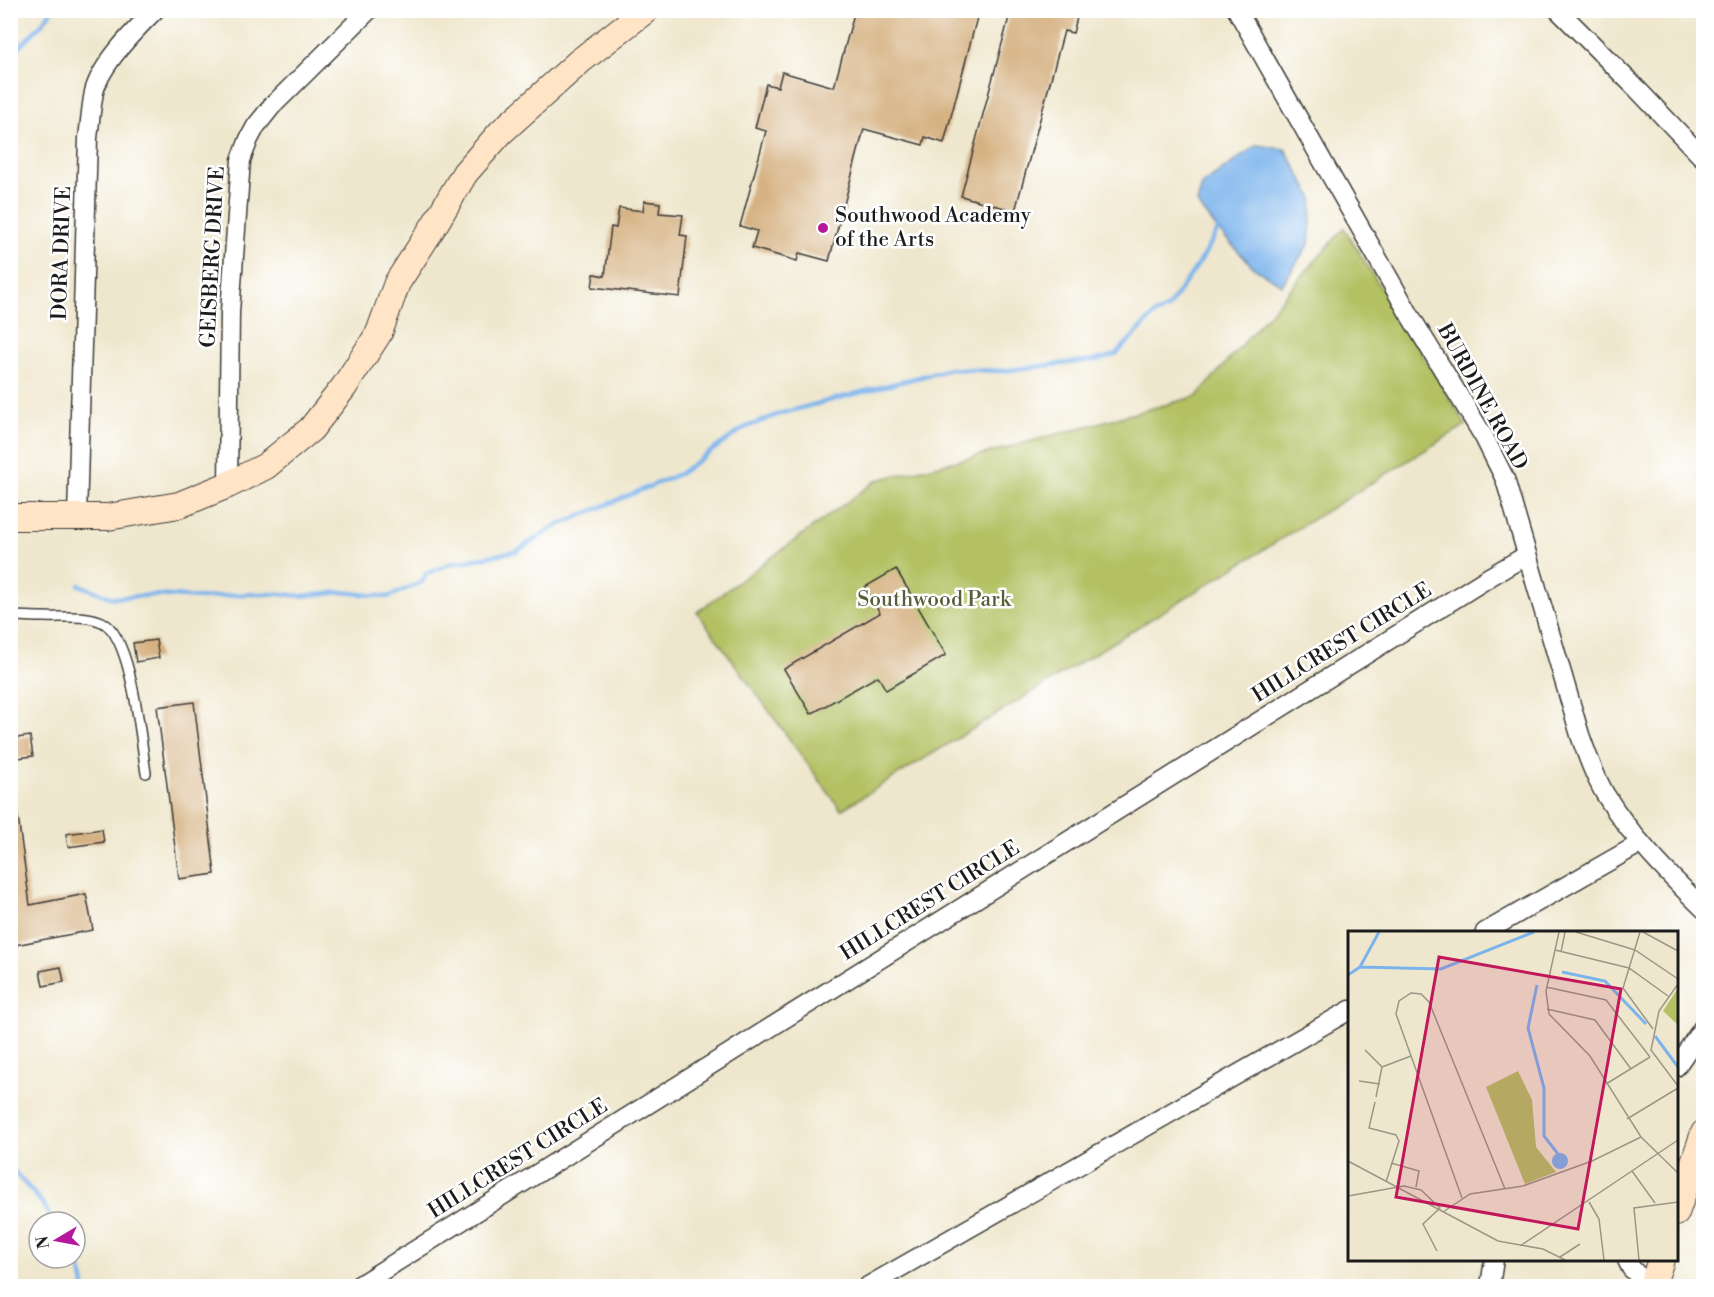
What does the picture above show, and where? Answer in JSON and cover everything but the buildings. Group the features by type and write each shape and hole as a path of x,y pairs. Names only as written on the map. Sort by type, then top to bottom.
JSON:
{"street":[{"name":"DORA DRIVE","path":"77,517 88,138 95,90 116,52 155,10"},
{"name":"GEISBERG DRIVE","path":"228,485 230,312 241,160 256,126 272,106 369,10"},
{"path":"10,517 108,517 179,505 266,466 311,429 344,387 379,333 397,283 465,173 494,140 580,61 646,10"},
{"name":"BURDINE ROAD","path":"1237,10 1402,301 1484,437 1505,479 1587,756 1604,792 1641,843 1704,909"},
{"path":"1558,10 1704,159"},
{"name":"HILLCREST CIRCLE","path":"358,1287 1527,555"},
{"path":"1488,931 1641,843"},
{"path":"868,1287 1348,1011"},
{"path":"1678,1065 1704,1026"},
{"path":"1678,1210 1704,1133"},
{"path":"1490,1287 1494,1261"},
{"path":"1628,1261 1631,1268 1650,1287 1661,1261"}],"lane":[{"path":"10,616 81,617 104,623 118,641 132,680 146,773"}],"green space":[{"name":"Southwood Park","path":"1344,228 1466,425 841,810 697,612 877,480 973,457 1197,396"}],"water":[{"path":"1257,145 1285,149 1313,198 1309,244 1282,285 1255,269 1218,230 1197,203 1202,185"}],"waterway":[{"path":"10,56 41,25 52,10"},
{"path":"79,585 113,598 156,595 201,598 247,594 301,596 343,592 388,597 422,582 426,574 450,564 517,551 554,527 679,474 744,428 782,413 950,369 1001,371 1102,359 1116,354 1155,314 1167,309 1201,260 1218,230"},
{"path":"10,1167 46,1210"},
{"path":"81,1270 84,1286"}],"place":[{"name":"Southwood Academy of the Arts","path":"823,228"}]}
